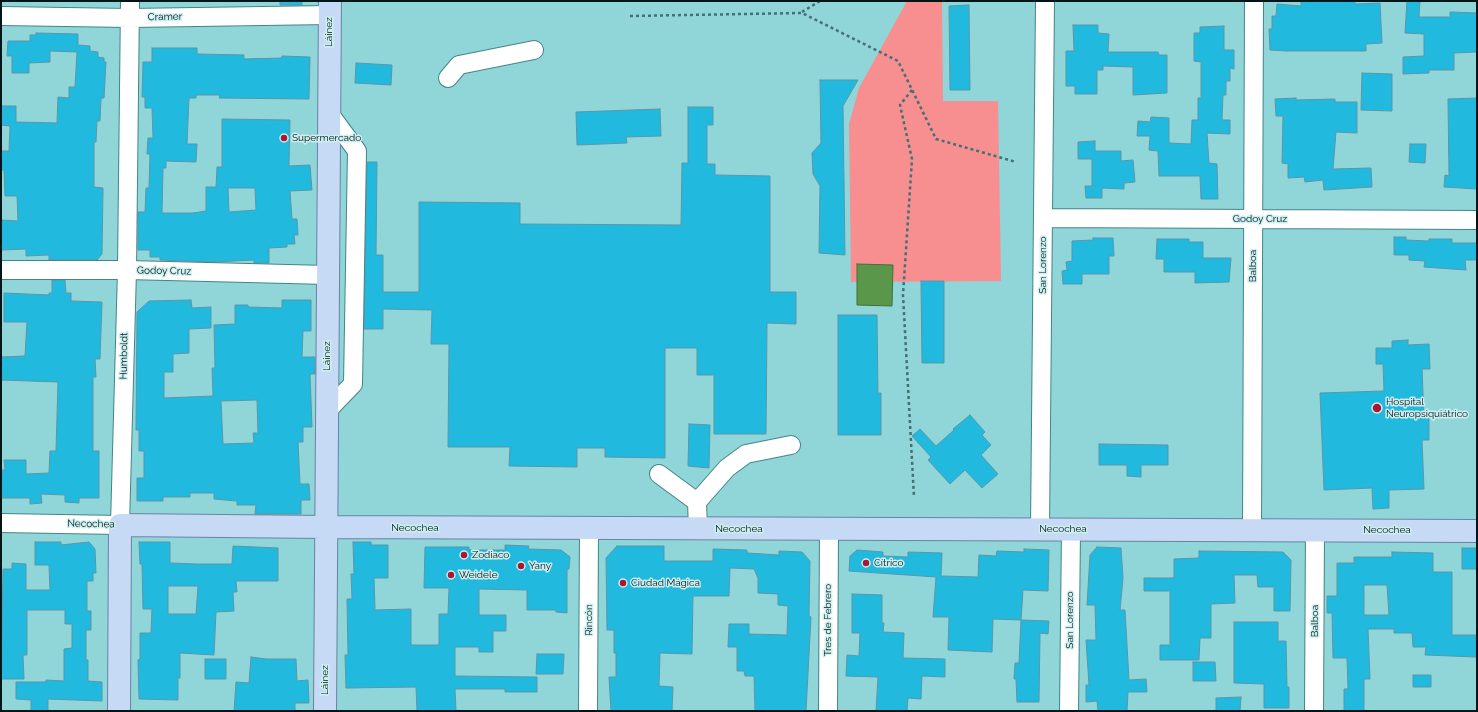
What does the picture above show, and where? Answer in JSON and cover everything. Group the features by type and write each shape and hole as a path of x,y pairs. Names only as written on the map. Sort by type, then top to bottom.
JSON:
{"main road":[{"name":"Láinez","path":"325,711 330,8"},
{"name":"Necochea","path":"120,525 326,528 1477,530"},
{"name":"Humboldt","path":"119,711 120,525"}],"street":[{"name":"San Lorenzo","path":"1040,529 1045,1"},
{"name":"Balboa","path":"1252,530 1254,1"},
{"name":"Cramer","path":"1,16 130,9 330,8"},
{"name":"Humboldt","path":"120,525 127,270 130,9"},
{"path":"448,78 459,65 534,50"},
{"path":"327,411 353,384 357,151 329,113"},
{"name":"Godoy Cruz","path":"1043,218 1477,220"},
{"name":"Godoy Cruz","path":"1,270 127,270 328,275"},
{"path":"698,529 697,502 727,468 746,454 791,445"},
{"path":"659,474 697,502"},
{"name":"Necochea","path":"1,523 120,525"},
{"name":"Rincón","path":"588,711 590,528"},
{"name":"Tres de Febrero","path":"828,711 829,529"},
{"name":"San Lorenzo","path":"1069,711 1070,530"},
{"name":"Balboa","path":"1314,711 1316,530"}],"path":[{"path":"802,12 820,1"},
{"path":"630,16 802,12 898,61 936,140 1016,162"},
{"path":"912,90 900,105 912,159 903,295 914,497"}],"shaded area":[{"path":"907,1 942,1 943,101 998,101 1001,281 851,282 849,124 859,88"},
{"path":"857,264 893,265 892,306 857,305"}],"building":[{"path":"280,1 302,1 302,5 280,5"},
{"path":"1301,1 1355,1 1355,4 1380,3 1382,43 1366,44 1366,51 1270,50 1269,29 1272,29 1272,16 1276,16 1277,4 1301,6"},
{"path":"1407,1 1420,1 1419,17 1450,17 1450,12 1477,13 1477,52 1454,53 1454,70 1429,70 1429,73 1403,74 1403,57 1424,56 1424,34 1405,33"},
{"path":"969,5 970,90 950,90 949,6"},
{"path":"1073,25 1098,25 1098,33 1109,34 1108,52 1158,52 1159,55 1167,55 1167,93 1133,95 1133,67 1103,66 1103,70 1097,70 1097,94 1075,94 1075,86 1066,86 1066,51 1074,51"},
{"path":"1224,26 1224,50 1234,50 1234,69 1230,68 1230,81 1226,81 1226,95 1223,95 1222,120 1230,120 1230,134 1207,133 1209,163 1217,164 1218,199 1201,199 1200,176 1159,176 1158,151 1149,150 1150,136 1137,136 1138,121 1150,122 1151,117 1169,118 1169,143 1191,144 1192,120 1198,120 1198,98 1201,98 1201,62 1194,61 1194,33 1200,33 1200,27"},
{"path":"36,33 78,34 78,45 90,46 90,51 98,52 98,57 104,58 104,62 106,62 104,98 101,98 100,121 97,121 96,142 94,142 94,187 103,188 102,254 97,260 49,260 49,255 26,256 26,249 1,250 1,220 18,221 17,196 5,196 4,170 1,170 1,151 9,151 10,126 1,125 1,106 16,106 16,122 57,123 58,97 69,98 69,87 75,87 77,52 50,51 50,62 29,63 29,73 12,73 12,56 7,56 8,41 30,41 30,35 36,35"},
{"path":"152,48 197,48 197,54 244,55 244,59 282,58 282,56 310,57 309,99 219,98 220,95 196,95 196,98 189,98 187,144 197,144 196,162 166,161 166,168 163,168 162,213 193,213 206,211 206,187 216,187 217,167 222,167 222,119 290,120 289,166 310,165 312,190 290,191 292,219 297,219 298,235 294,235 295,244 287,244 287,247 269,248 269,263 254,263 254,260 215,262 160,260 160,257 150,257 150,250 138,250 138,212 145,212 146,188 149,188 150,154 147,154 148,138 153,138 152,108 145,108 145,97 142,97 143,62 152,62","holes":["228,188 255,188 256,210 229,212"]},
{"path":"356,63 392,65 391,85 355,83"},
{"path":"1362,73 1392,74 1392,111 1361,110"},
{"path":"820,80 858,80 843,106 845,255 819,253 820,186 813,174 812,153 821,143"},
{"path":"1296,98 1296,100 1335,99 1335,102 1357,102 1357,133 1336,132 1333,169 1371,168 1372,187 1324,190 1323,180 1305,182 1304,177 1288,178 1288,164 1282,163 1283,116 1276,116 1275,99"},
{"path":"1477,98 1477,189 1444,187 1445,175 1449,176 1448,99"},
{"path":"688,107 713,107 713,125 707,125 707,164 715,164 715,175 770,176 770,292 796,292 796,324 767,323 766,434 714,434 714,375 697,375 697,348 665,348 665,458 605,457 605,448 577,448 577,467 509,466 510,447 448,447 449,344 431,344 432,310 383,309 383,329 364,329 367,162 377,162 376,255 383,255 383,292 419,292 419,202 520,203 520,224 681,225 682,163 688,163"},
{"path":"660,109 661,136 626,137 627,143 577,145 576,112"},
{"path":"1095,141 1095,151 1121,151 1121,161 1133,160 1135,182 1124,183 1124,189 1102,188 1102,198 1086,198 1085,186 1092,186 1092,159 1078,159 1078,142"},
{"path":"1410,144 1426,144 1425,163 1409,162"},
{"path":"1394,237 1406,237 1406,240 1429,241 1429,239 1452,239 1452,243 1477,243 1477,260 1465,260 1466,270 1424,267 1425,261 1409,260 1409,255 1394,255"},
{"path":"1093,238 1113,238 1114,256 1109,256 1109,274 1082,274 1082,284 1063,284 1062,271 1067,270 1066,262 1072,261 1072,241 1093,240"},
{"path":"1157,239 1189,239 1189,242 1203,242 1203,258 1231,258 1229,282 1195,283 1195,272 1164,272 1164,259 1156,259"},
{"path":"52,280 65,280 66,293 71,293 71,301 102,302 100,359 95,359 96,377 93,377 93,451 99,451 99,498 79,498 79,503 65,502 65,495 41,494 42,503 30,504 30,498 1,498 1,470 5,470 4,460 26,460 26,474 49,473 50,451 56,451 58,382 1,380 1,357 25,356 27,322 4,322 4,293 49,295 49,293 52,293"},
{"path":"921,281 944,281 944,363 922,363"},
{"path":"191,300 192,308 211,307 211,328 189,329 189,353 173,354 173,372 164,372 164,398 213,396 212,368 215,368 214,325 235,324 235,305 282,308 282,300 311,300 311,331 303,331 302,357 315,357 315,374 310,374 312,427 303,427 303,442 298,442 300,484 309,484 310,500 301,500 301,514 255,514 256,505 237,505 237,501 214,499 214,493 190,493 190,497 163,497 163,501 137,501 137,478 144,478 144,451 139,451 139,430 136,430 137,312 149,301","holes":["257,400 258,433 253,433 254,443 223,444 221,401"]},
{"path":"838,315 877,315 878,393 881,393 881,435 838,435"},
{"path":"1408,340 1408,345 1429,344 1430,369 1422,369 1424,417 1429,417 1429,440 1422,440 1424,489 1389,490 1389,508 1373,509 1372,488 1324,490 1320,393 1384,391 1383,364 1376,364 1376,348 1392,348 1392,341"},
{"path":"970,415 985,432 982,435 991,445 981,455 998,474 982,488 965,470 950,484 928,460 931,457 912,436 920,429 936,446"},
{"path":"689,424 710,425 709,468 688,466"},
{"path":"1099,444 1168,445 1168,465 1141,465 1141,477 1127,476 1127,465 1099,465"},
{"path":"35,542 61,542 61,545 89,542 95,549 96,573 93,573 93,581 87,581 87,611 91,611 91,630 86,630 86,660 88,660 88,681 102,682 102,701 48,699 48,711 31,711 31,700 16,699 16,682 46,682 46,680 64,681 64,649 72,648 72,624 65,624 65,610 27,610 27,655 23,655 24,679 1,679 3,569 12,569 12,563 26,564 26,590 50,590 49,565 35,565"},
{"path":"139,542 170,542 170,563 232,564 233,546 278,548 278,581 236,581 237,592 233,592 234,611 216,612 214,655 180,653 178,700 139,699 138,660 140,659 140,633 151,633 152,609 143,609 142,564 140,564","holes":["168,586 198,586 196,614 168,614"]},
{"path":"353,542 371,542 371,545 388,545 388,578 374,578 375,610 411,609 411,645 439,645 439,614 448,614 449,588 424,588 425,547 469,547 469,550 505,550 505,545 529,546 528,549 561,550 570,557 569,569 567,569 567,613 556,612 556,610 527,610 527,590 479,589 479,615 506,615 506,631 493,631 493,652 479,652 479,647 455,647 455,676 537,677 537,692 505,692 505,689 455,689 456,711 417,711 416,687 346,688 345,655 348,655 347,599 352,599 351,574 354,574"},
{"path":"617,546 664,546 664,561 713,561 713,549 747,550 747,553 779,555 779,551 802,552 810,561 809,616 811,617 806,711 755,711 754,676 745,676 744,671 737,671 737,647 728,647 729,624 749,624 749,634 787,635 788,606 778,605 778,594 758,593 758,578 754,569 730,568 729,596 693,596 692,654 660,653 659,686 673,687 672,711 611,711 609,677 616,677 616,653 614,653 614,630 607,630 606,558"},
{"path":"1097,547 1121,548 1123,578 1120,610 1125,610 1129,680 1146,679 1147,692 1128,692 1127,711 1098,711 1097,701 1086,702 1086,685 1089,685 1086,640 1096,640 1095,605 1087,605 1090,555"},
{"path":"1462,548 1476,548 1476,569 1462,569"},
{"path":"1024,549 1049,550 1048,591 1023,590 1021,620 993,619 992,652 948,650 949,617 933,617 936,577 849,571 850,556 857,550 883,552 883,556 908,557 908,552 942,553 941,576 978,577 979,555 996,556 997,551 1024,552"},
{"path":"1199,551 1283,552 1291,560 1290,611 1274,611 1274,587 1258,587 1257,575 1234,575 1235,603 1211,604 1211,638 1200,638 1199,660 1160,660 1160,645 1170,645 1170,591 1144,591 1144,578 1174,578 1174,559 1199,558"},
{"path":"1392,552 1433,553 1433,572 1452,572 1452,635 1476,635 1476,657 1425,655 1426,647 1413,647 1412,633 1394,633 1394,629 1368,629 1370,679 1364,679 1364,711 1344,711 1344,689 1348,689 1347,658 1333,658 1332,613 1327,613 1327,596 1337,596 1337,563 1354,563 1354,557 1392,557","holes":["1364,585 1387,585 1389,615 1364,615"]},
{"path":"852,594 882,595 882,623 884,623 883,632 904,633 903,658 945,659 945,677 922,676 921,699 908,698 907,711 876,711 878,677 846,676 847,655 859,656 860,633 852,633"},
{"path":"1021,620 1049,621 1048,634 1040,633 1039,702 1017,702 1016,679 1014,679 1015,663 1019,663"},
{"path":"1234,622 1278,622 1278,641 1286,641 1289,708 1264,708 1264,684 1234,683"},
{"path":"537,654 564,654 563,674 536,674"},
{"path":"251,657 266,659 296,659 297,681 308,680 309,703 295,703 295,711 234,711 236,682 249,683"},
{"path":"205,659 226,659 226,679 205,679"},
{"path":"1193,662 1215,662 1216,681 1193,681"},
{"path":"1413,675 1431,675 1431,687 1413,687"},
{"path":"1241,697 1240,711 1216,711 1216,698"}],"place":[{"name":"Supermercado","path":"284,138"},
{"name":"Hospital Neuropsiquiátrico","path":"1377,408"},
{"name":"Zodiaco","path":"464,555"},
{"name":"Cítrico","path":"866,563"},
{"name":"Yany","path":"521,566"},
{"name":"Weidele","path":"451,575"},
{"name":"Ciudad Mágica","path":"623,583"}]}
